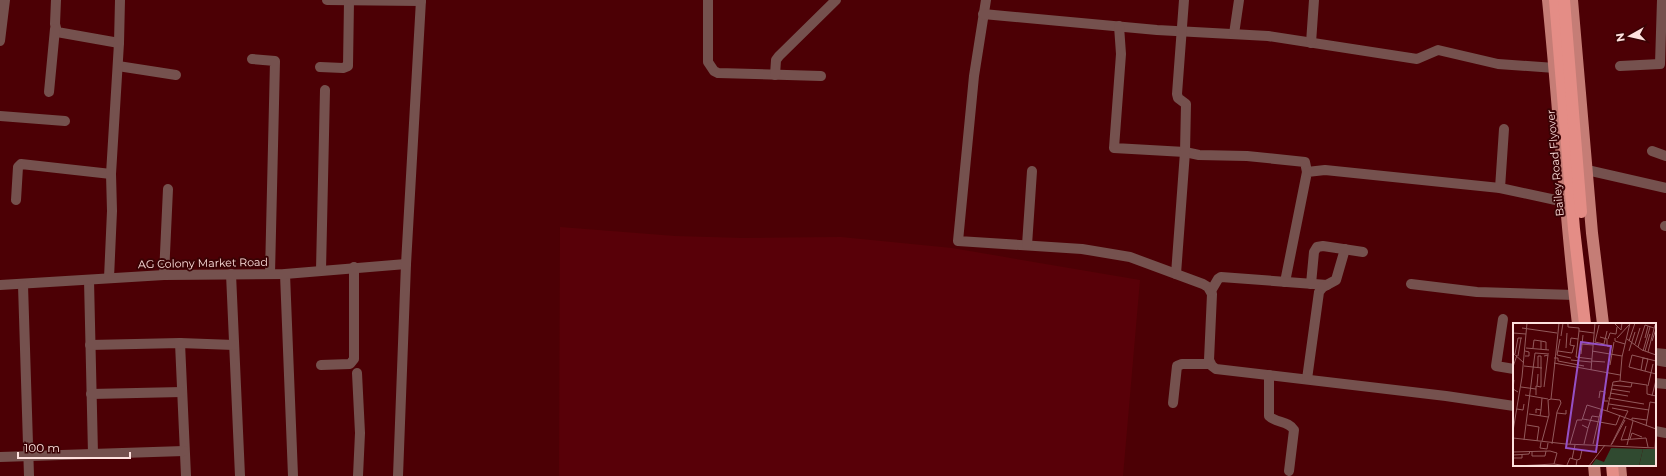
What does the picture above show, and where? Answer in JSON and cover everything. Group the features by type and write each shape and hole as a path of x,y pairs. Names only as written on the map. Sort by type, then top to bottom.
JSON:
{"highway":[{"name":"Bailey Road Flyover","path":"1555,0 1574,229 1585,323"},
{"name":"Bailey Road Flyover","path":"1564,0 1582,226 1593,323"},
{"path":"1604,466 1605,476"},
{"path":"1612,466 1613,476"}],"main road":[{"path":"1548,0 1555,68 1565,202 1578,323"},
{"path":"1572,0 1602,323"},
{"path":"1551,34 1575,32"},
{"path":"1556,87 1580,85"},
{"path":"1594,466 1595,476"},
{"path":"1620,466 1621,476"}],"street":[{"path":"0,41 1,16 5,0"},
{"path":"48,92 55,29 56,0"},
{"path":"109,278 112,211 111,174 118,66 120,0"},
{"path":"326,0 421,0 406,264 398,476"},
{"path":"708,0 708,62 714,71 718,73 821,76"},
{"path":"775,75 776,60 779,56 836,0"},
{"path":"986,0 974,76 958,241 1082,249 1130,257 1203,284 1211,291"},
{"path":"1176,274 1185,152 1186,104 1178,98 1177,94 1184,0"},
{"path":"1234,34 1239,0"},
{"path":"1311,43 1314,0"},
{"path":"1620,66 1660,64 1662,0"},
{"path":"320,67 343,68 348,66 349,1"},
{"path":"983,14 1181,31 1268,36 1417,59 1438,50 1498,64 1555,68"},
{"path":"1119,26 1121,54 1114,148 1185,152 1199,155 1261,157 1303,162 1307,164 1307,172 1285,282"},
{"path":"55,29 63,34 119,43"},
{"path":"252,59 275,61 270,274"},
{"path":"118,66 176,75"},
{"path":"321,270 325,90"},
{"path":"0,116 65,121"},
{"path":"1500,188 1504,129"},
{"path":"1652,151 1666,156"},
{"path":"16,200 18,167 21,164 111,174"},
{"path":"1307,172 1325,170 1500,188 1565,202"},
{"path":"1587,170 1666,188"},
{"path":"1026,245 1032,171"},
{"path":"164,275 168,189"},
{"path":"1311,284 1315,248 1323,246 1363,252"},
{"path":"1307,380 1319,292 1334,281 1338,276 1344,249"},
{"name":"AG Colony Market Road","path":"0,285 23,285 164,275 285,274 354,267 406,264"},
{"path":"321,366 350,364 354,359 354,267"},
{"path":"231,274 240,476"},
{"path":"285,274 294,476"},
{"path":"1210,364 1211,291 1218,279 1221,277 1327,285"},
{"path":"89,280 93,454"},
{"path":"1411,284 1478,292 1574,295"},
{"path":"23,285 29,476"},
{"path":"1503,319 1496,366 1513,369"},
{"path":"90,345 180,343 234,345"},
{"path":"180,343 186,476"},
{"path":"1656,353 1666,354"},
{"path":"1656,360 1666,362"},
{"path":"1173,404 1177,366 1182,364 1210,364 1216,369 1513,406"},
{"path":"357,373 360,433 358,476"},
{"path":"1269,375 1269,416 1272,419 1292,426 1294,430 1289,471"},
{"path":"1656,383 1666,384"},
{"path":"91,394 182,392"},
{"path":"1656,424 1666,427"},
{"path":"1656,431 1666,434"},
{"path":"0,457 184,451"}],"shaded area":[{"path":"560,227 675,236 743,238 841,237 952,248 1140,280 1123,476 559,476"}]}
